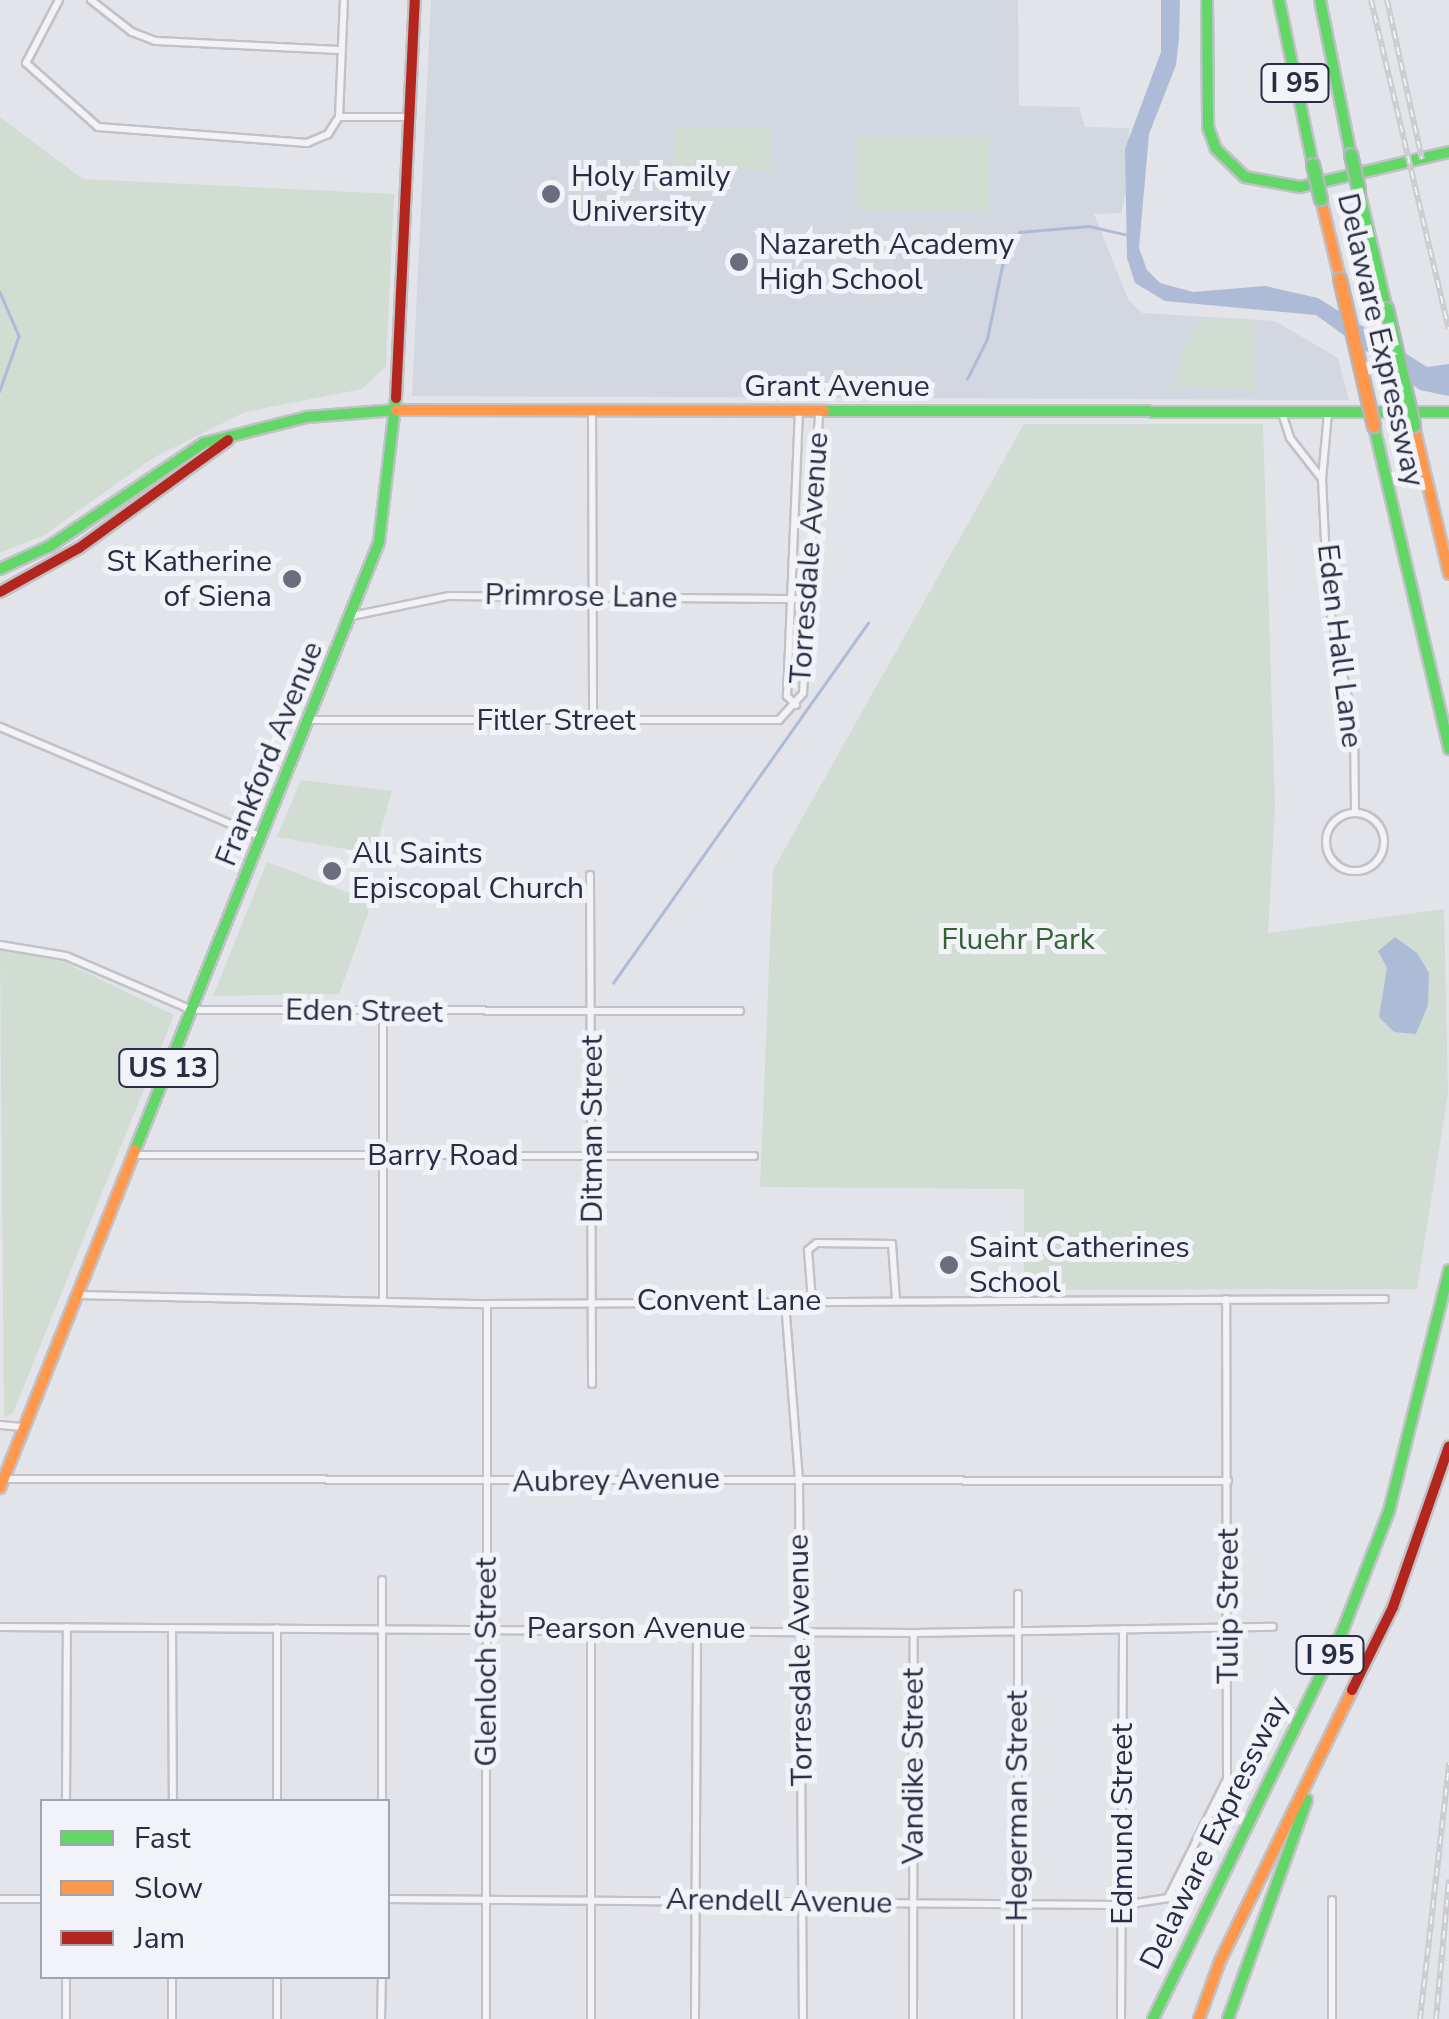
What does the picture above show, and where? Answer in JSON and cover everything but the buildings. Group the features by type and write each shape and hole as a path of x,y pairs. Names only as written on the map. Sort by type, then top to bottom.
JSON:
{"main road":[{"name":"Frankford Avenue","path":"2,1484 74,1294 311,720 386,517 396,410 415,0"},
{"path":"1207,0 1208,127 1216,149 1245,177 1300,187 1449,152"},
{"name":"Delaware Expressway","path":"1278,0 1449,749"},
{"name":"Delaware Expressway","path":"1320,0 1351,155 1449,574"},
{"name":"Grant Avenue","path":"0,569 50,546 180,456 307,417 396,410 1449,412"},
{"name":"Grant Avenue","path":"0,592 79,548 228,440"},
{"name":"Delaware Expressway","path":"1154,2019 1344,1626 1394,1492 1449,1270"},
{"name":"Delaware Expressway","path":"1199,2019 1220,1961 1393,1607 1449,1446"},
{"path":"1228,2019 1334,1729"}],"street":[{"path":"58,0 25,60 86,119 112,132 307,143 328,134 339,117 344,0"},
{"path":"91,0 132,32 155,41 342,50"},
{"path":"339,117 410,117"},
{"path":"592,411 592,721"},
{"name":"Torresdale Avenue","path":"799,412 788,696 796,705 803,693 812,599 820,412"},
{"path":"1282,413 1290,438 1322,478"},
{"name":"Eden Hall Lane","path":"1328,413 1322,478 1328,600 1354,728 1355,814"},
{"name":"Primrose Lane","path":"352,616 445,596 812,599"},
{"name":"Fitler Street","path":"311,720 770,721 796,705"},
{"path":"0,727 263,838"},
{"path":"1355,814 1377,823 1384,846 1377,862 1355,872 1334,862 1326,840 1334,823 1355,814"},
{"name":"Ditman Street","path":"590,875 592,1384"},
{"name":"Eden Street","path":"0,944 66,956 192,1010 593,1014 740,1011"},
{"path":"383,1012 383,1302"},
{"name":"Barry Road","path":"132,1156 754,1156"},
{"path":"812,1301 808,1250 818,1242 892,1244 896,1300"},
{"name":"Convent Lane","path":"74,1294 487,1304 592,1300 1385,1299"},
{"name":"Tulip Street","path":"1168,1898 1227,1779 1226,1299"},
{"name":"Torresdale Avenue","path":"785,1302 798,1478 802,2019"},
{"name":"Glenloch Street","path":"486,2019 487,1304"},
{"path":"0,1424 22,1428"},
{"name":"Aubrey Avenue","path":"2,1484 798,1478 1228,1481"},
{"path":"382,1580 382,1799"},
{"name":"Hegerman Street","path":"1018,1594 1018,2019"},
{"name":"Pearson Avenue","path":"0,1627 697,1628 914,1633 1273,1627"},
{"path":"66,1799 67,1627"},
{"path":"172,1628 173,1799"},
{"path":"277,1799 278,1628"},
{"path":"591,2019 592,1628"},
{"path":"695,2019 697,1628"},
{"name":"Edmund Street","path":"1122,2019 1123,1629"},
{"name":"Vandike Street","path":"913,2019 914,1633"},
{"name":"Arendell Avenue","path":"390,1900 1123,1904 1168,1898"},
{"path":"0,1899 40,1899"},
{"path":"1332,1900 1332,2019"},
{"path":"66,1979 66,2019"},
{"path":"172,1979 172,2019"},
{"path":"277,1979 277,2019"},
{"path":"381,2019 382,1979"}],"shaded area":[{"path":"431,0 1018,0 1019,106 1079,107 1085,127 1129,128 1130,175 1121,213 1094,214 1128,299 1142,313 1275,321 1338,358 1349,400 412,396"}],"green space":[{"path":"0,117 83,179 394,194 386,366 362,389 245,412 153,458 43,536 0,553"},
{"path":"675,128 772,128 772,170 675,170"},
{"path":"856,135 989,135 989,209 856,209"},
{"path":"1205,318 1256,320 1254,390 1174,387 1183,346"},
{"name":"Fluehr Park","path":"1024,424 1263,424 1275,806 1268,933 1444,909 1448,1093 1417,1289 1024,1290 1024,1189 760,1187 773,870"},
{"path":"301,780 392,791 374,854 277,837"},
{"path":"267,862 365,899 369,911 339,994 213,996"},
{"path":"0,950 60,960 174,1015 13,1413 4,1418"}],"water":[{"path":"1161,0 1180,0 1179,38 1176,65 1149,134 1139,248 1147,270 1160,283 1193,292 1265,286 1318,298 1427,367 1449,364 1449,396 1420,390 1316,315 1165,301 1135,283 1127,258 1125,149 1161,52"},
{"path":"1395,937 1417,953 1429,973 1428,1005 1416,1034 1394,1032 1379,1017 1387,968 1378,951"}],"waterway":[{"path":"967,379 987,339 1002,266 1019,232 1089,226 1127,235"},
{"path":"0,292 19,336 0,391"},
{"path":"613,983 868,623"}],"railway":[{"path":"1371,0 1449,329"},
{"path":"1387,0 1422,159"},
{"path":"1420,2019 1449,1763"},
{"path":"1436,2019 1449,1880"}],"traffic: fast":[{"path":"1207,0 1208,127 1216,149 1245,177 1300,187 1449,152"},
{"path":"1279,0 1313,165"},
{"path":"1320,0 1351,155"},
{"path":"1351,155 1359,190"},
{"path":"1313,165 1321,199"},
{"path":"1359,190 1387,309"},
{"path":"1387,309 1414,426"},
{"path":"135,1150 379,542 396,398"},
{"path":"0,569 50,546 204,443 307,417 396,410"},
{"path":"824,411 1449,412"},
{"path":"1374,426 1449,749"},
{"path":"1153,2019 1344,1627 1389,1511 1449,1270"},
{"path":"1228,2019 1307,1800"}],"traffic: slow":[{"path":"1321,199 1340,279"},
{"path":"1340,279 1374,426"},
{"path":"396,410 824,411"},
{"path":"1414,426 1449,574"},
{"path":"0,1488 135,1150"},
{"path":"1199,2019 1220,1961 1352,1690"}],"traffic: jam":[{"path":"396,398 415,0"},
{"path":"0,592 79,548 228,440"},
{"path":"1352,1690 1393,1607 1449,1446"}],"place":[{"name":"Holy Family University","path":"551,194"},
{"name":"Nazareth Academy High School","path":"739,262"},
{"name":"St Katherine of Siena","path":"292,579"},
{"name":"All Saints Episcopal Church","path":"332,871"},
{"name":"Saint Catherines School","path":"949,1265"}]}
